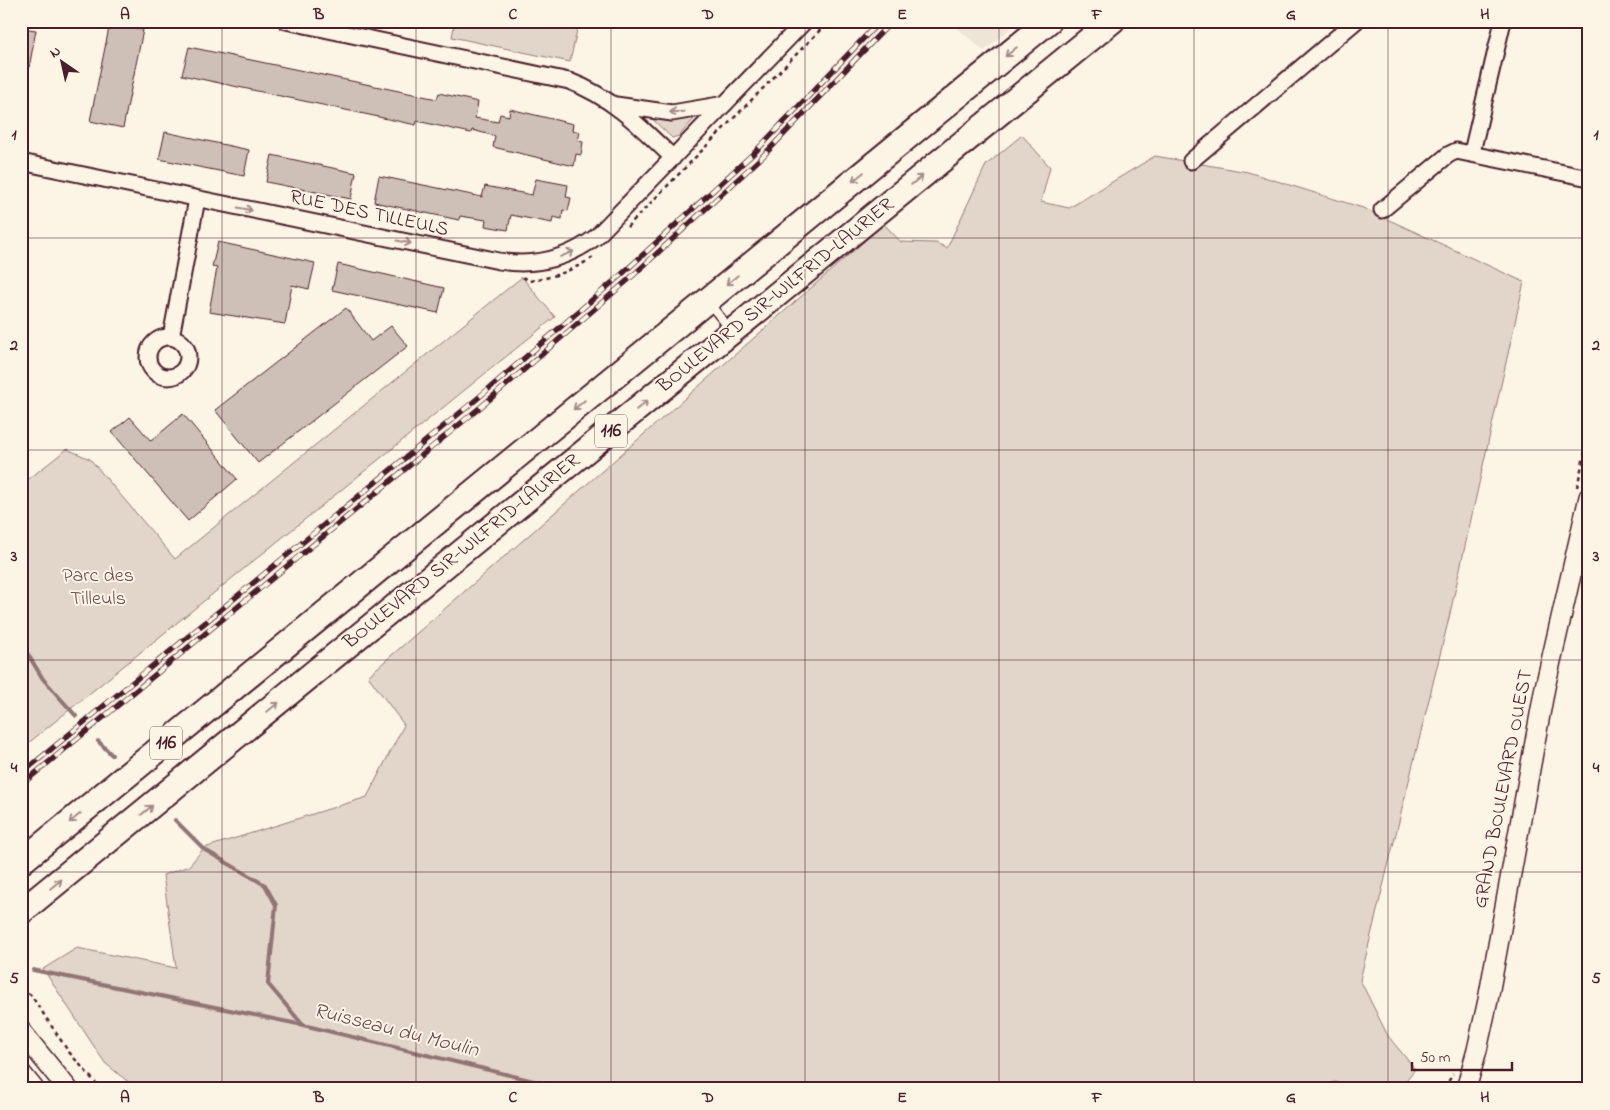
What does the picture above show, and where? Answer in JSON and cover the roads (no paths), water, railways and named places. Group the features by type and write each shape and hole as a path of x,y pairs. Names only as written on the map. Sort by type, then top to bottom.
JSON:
{"main road":[{"name":"BOULEVARD SIR-WILFRID-LAURIER","path":"21,862 1048,21"},
{"name":"BOULEVARD SIR-WILFRID-LAURIER","path":"21,912 1112,21"}],"street":[{"path":"286,21 557,78 590,90 616,105 673,158"},
{"name":"RUE DES TILLEULS","path":"21,162 501,262 528,264 556,259 588,242 673,158 805,21"},
{"path":"1191,161 1356,21"},
{"path":"1472,152 1503,21"},
{"path":"616,105 672,113 725,104"},
{"path":"1382,210 1450,153 1460,150 1589,178"},
{"path":"171,337 197,199"},
{"name":"GRAND BOULEVARD OUEST","path":"1452,1088 1477,1050 1488,1000 1547,677 1589,497"},
{"path":"21,1031 68,1089"},
{"path":"21,1073 34,1089"}],"lane":[{"path":"707,300 732,332"}],"waterway":[{"name":"Ruisseau du Moulin","path":"21,643 43,679 76,716"},
{"name":"Ruisseau du Moulin","path":"98,741 112,755"},
{"name":"Ruisseau du Moulin","path":"175,820 205,850 265,885 276,905 268,984 303,1025 567,1089"},
{"path":"33,970 303,1025"}],"railway":[{"path":"21,774 478,398 622,274 756,151 880,21"},
{"path":"21,785 483,405 628,280 762,157 892,21"}],"park label":[{"name":"Parc des Tilleuls","path":"98,588"}]}
